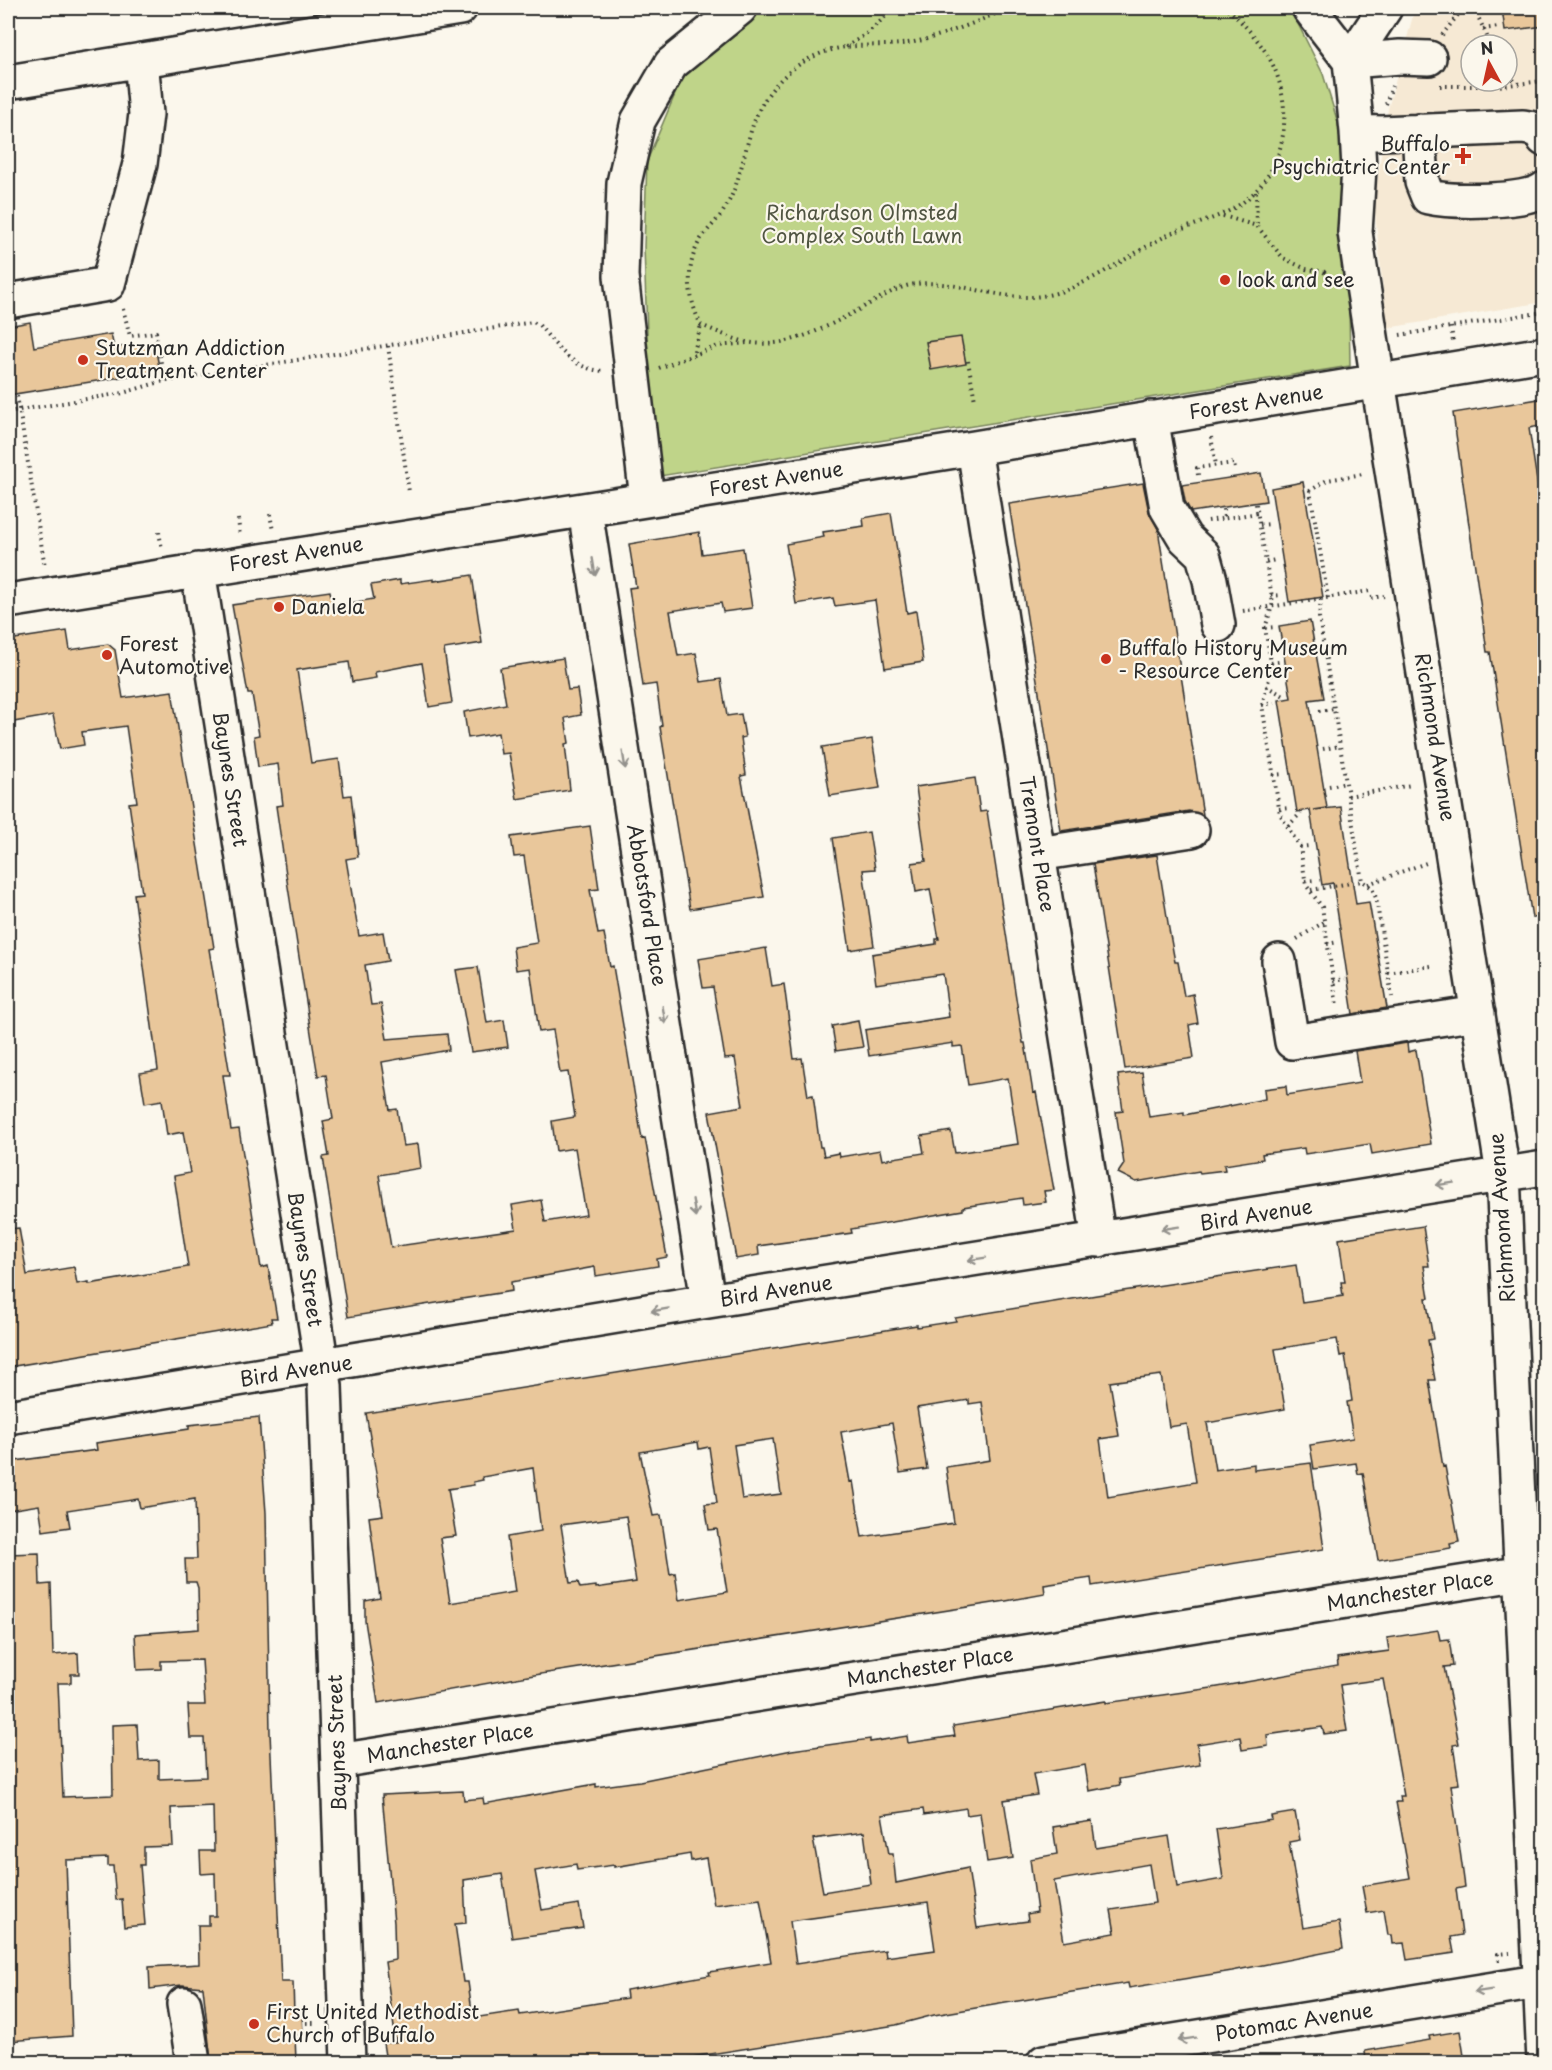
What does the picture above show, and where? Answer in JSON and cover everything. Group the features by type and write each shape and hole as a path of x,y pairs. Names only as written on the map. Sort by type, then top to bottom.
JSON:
{"street":[{"path":"8,82 460,8"},
{"path":"647,499 621,276 624,183 638,121 671,63 740,8"},
{"path":"1309,8 1350,61"},
{"path":"1350,61 1385,8"},
{"path":"1350,61 1400,57 1430,72"},
{"path":"8,301 108,284 140,164 146,114 141,60"},
{"name":"Richmond Avenue","path":"1350,61 1359,168 1355,232 1503,1174 1543,1981 1544,2062"},
{"path":"1357,132 1523,127 1540,129 1545,139"},
{"path":"1419,131 1422,182 1428,197 1444,201 1528,196 1545,189"},
{"name":"Forest Avenue","path":"8,601 974,448 1545,354"},
{"path":"1151,418 1167,508 1185,538 1203,555 1218,625"},
{"name":"Tremont Place","path":"974,448 1099,1240"},
{"name":"Abbotsford Place","path":"585,510 708,1301"},
{"name":"Baynes Street","path":"198,570 325,1386 348,2062"},
{"path":"1038,854 1192,830"},
{"path":"1284,953 1292,1042 1478,1013"},
{"name":"Bird Avenue","path":"8,1417 322,1367 708,1301 1545,1168"},
{"name":"Manchester Place","path":"338,1761 1523,1573"},
{"name":"Potomac Avenue","path":"1044,2062 1543,1981"},
{"path":"183,2004 193,2062"}],"path":[{"path":"749,343 701,325 692,308 689,281 693,257 700,241 724,212 739,182 760,108 776,85 795,66 846,47 866,34 895,8"},
{"path":"846,47 884,48 916,42 995,14 1005,8"},
{"path":"651,369 718,346 784,342 819,330 894,290 917,284 1013,296 1043,296 1076,286 1178,229 1223,216 1256,192 1273,170 1286,114 1276,71 1251,31 1227,8"},
{"path":"1474,8 1485,33"},
{"path":"1483,29 1498,27"},
{"path":"1542,32 1545,43"},
{"path":"1430,72 1459,82"},
{"path":"1519,84 1542,81 1545,95"},
{"path":"1391,88 1400,87"},
{"path":"1256,192 1257,226"},
{"path":"1223,216 1257,226 1283,258 1306,269 1333,271"},
{"path":"1396,336 1545,312"},
{"path":"126,315 130,336 156,332 164,382"},
{"path":"8,412 123,393 164,382 533,322 539,325 575,364 592,371 615,372"},
{"path":"694,353 701,325"},
{"path":"388,346 409,492"},
{"path":"968,361 975,401"},
{"path":"17,396 46,573"},
{"path":"1212,440 1216,465"},
{"path":"1198,475 1197,468 1234,463 1235,469"},
{"path":"1328,598 1311,491 1327,480 1365,474"},
{"path":"1256,504 1272,606 1265,628 1271,663 1262,705 1279,809 1300,847 1305,881 1322,907 1339,1015"},
{"path":"1222,509 1224,518"},
{"path":"1201,522 1258,513"},
{"path":"270,514 274,537"},
{"path":"238,519 241,543"},
{"path":"1260,525 1270,524"},
{"path":"159,532 163,554"},
{"path":"1266,562 1276,560"},
{"path":"1251,610 1370,591"},
{"path":"1271,596 1282,595"},
{"path":"1321,598 1319,610 1322,637 1362,881"},
{"path":"1265,628 1276,627"},
{"path":"1316,638 1322,637"},
{"path":"1271,663 1279,662"},
{"path":"1322,673 1328,672"},
{"path":"1266,686 1284,696"},
{"path":"1262,705 1274,703"},
{"path":"1319,711 1334,709"},
{"path":"1323,749 1340,746"},
{"path":"1274,776 1284,774"},
{"path":"1329,786 1346,783"},
{"path":"1348,796 1402,787"},
{"path":"1279,809 1289,808"},
{"path":"1288,826 1301,813"},
{"path":"1346,822 1352,821"},
{"path":"1300,847 1309,846"},
{"path":"1351,858 1358,857"},
{"path":"1368,884 1415,865 1428,863"},
{"path":"1305,881 1315,880"},
{"path":"1311,890 1362,881 1368,884 1376,898 1383,954 1389,973 1394,1007"},
{"path":"1373,918 1379,917"},
{"path":"1284,953 1324,922"},
{"path":"1327,944 1338,942"},
{"path":"1389,973 1431,966"},
{"path":"1333,981 1345,979"},
{"path":"1385,991 1391,990"},
{"path":"1498,1953 1510,1953"},
{"path":"306,2023 317,2023"}],"shaded area":[{"name":"Buffalo Psychiatric Center","path":"1415,8 1544,8 1544,302 1387,328 1374,203 1388,109"}],"green space":[{"name":"Richardson Olmsted Complex South Lawn","path":"765,8 1290,8 1323,74 1338,123 1345,174 1342,240 1349,304 1350,366 660,476 649,392 644,247 647,161 681,80 750,13"}],"building":[{"path":"1502,8 1545,8 1545,26 1505,31"},
{"name":"Stutzman Addiction Treatment Center","path":"30,322 34,347 111,334 114,348 154,342 160,371 8,395 8,326"},
{"path":"961,337 966,364 931,370 926,342"},
{"path":"1545,398 1545,425 1529,428 1545,534 1545,917 1532,918 1490,652 1487,652 1453,413"},
{"path":"1261,473 1266,501 1191,512 1185,501 1182,485"},
{"path":"1303,482 1323,597 1289,602 1271,488"},
{"name":"Buffalo History Museum - Resource Center","path":"1143,483 1149,512 1158,529 1203,815 1189,811 1061,831 1009,504"},
{"path":"891,513 907,613 916,611 923,662 885,668 875,600 835,606 833,598 796,604 786,544 824,537 823,532 864,526 863,518"},
{"path":"699,532 702,554 743,548 752,608 723,612 721,603 670,611 678,656 696,653 701,682 721,679 727,716 741,714 745,737 741,738 746,775 741,776 764,897 690,909 660,727 662,726 656,684 643,686 629,588 636,587 629,544"},
{"path":"472,575 482,643 444,649 452,703 429,707 422,663 375,672 376,678 352,682 349,662 297,670 311,763 339,759 344,796 351,795 358,857 346,859 359,936 383,932 388,961 365,965 371,1005 381,1004 387,1039 447,1034 449,1050 382,1062 390,1110 397,1109 403,1146 418,1144 421,1168 379,1175 391,1247 516,1229 512,1205 541,1200 545,1222 586,1215 575,1148 556,1151 552,1121 575,1117 568,1072 560,1073 553,1030 539,1032 530,968 516,970 513,947 537,943 524,856 514,857 511,837 590,826 599,889 590,890 598,934 604,933 610,967 613,966 642,1139 645,1138 667,1257 657,1259 658,1266 596,1276 595,1267 511,1282 512,1291 348,1317 323,1157 329,1156 323,1121 333,1119 326,1075 318,1076 286,874 276,806 283,805 278,764 258,767 254,736 259,735 252,694 248,694 232,605 330,591 333,606 374,599 371,585 400,580 400,584 434,579 434,581"},
{"path":"1310,621 1324,698 1309,700 1327,808 1314,810 1341,807 1356,904 1369,902 1387,1008 1353,1014 1333,883 1322,885 1310,810 1297,812 1279,700 1291,698 1279,626"},
{"path":"67,631 70,650 108,644 115,650 123,698 172,691 214,948 209,949 230,1075 223,1075 231,1130 239,1129 261,1268 268,1266 277,1318 271,1318 272,1323 8,1367 8,1229 19,1228 27,1275 74,1267 77,1284 89,1282 89,1284 188,1267 174,1176 190,1173 183,1132 167,1135 162,1100 145,1103 140,1073 158,1070 134,894 142,893 129,803 137,802 126,726 82,732 84,745 60,749 53,715 8,723 8,640"},
{"path":"563,658 568,690 577,689 581,715 565,718 569,743 565,744 570,790 517,799 509,753 501,754 498,733 468,738 464,712 506,704 500,668"},
{"path":"872,739 880,788 830,796 822,747"},
{"path":"975,778 980,812 987,811 1023,1043 1025,1043 1033,1093 1036,1092 1054,1190 1044,1191 1046,1202 1023,1205 1022,1198 963,1207 963,1210 851,1229 852,1233 758,1246 759,1255 736,1259 709,1112 743,1106 735,1058 725,1059 713,987 703,988 698,959 766,948 772,986 784,984 794,1059 802,1058 808,1096 813,1095 820,1147 822,1147 824,1156 839,1153 840,1157 880,1150 882,1160 924,1153 921,1136 951,1131 955,1153 1018,1144 1008,1078 968,1085 962,1046 953,1047 953,1043 869,1056 865,1030 949,1017 943,974 876,984 872,954 936,944 936,939 939,939 930,889 916,892 912,863 926,861 916,787"},
{"path":"869,832 875,869 863,870 874,946 850,950 833,838"},
{"path":"1157,855 1175,962 1178,962 1184,996 1193,994 1198,1023 1189,1025 1194,1058 1125,1069 1093,864"},
{"path":"478,967 487,1023 504,1020 508,1047 471,1052 456,970"},
{"path":"858,1021 863,1047 836,1051 832,1026"},
{"path":"1407,1043 1408,1052 1416,1050 1431,1144 1372,1154 1370,1144 1305,1154 1304,1148 1262,1154 1263,1159 1224,1165 1225,1170 1200,1173 1199,1171 1136,1182 1118,1173 1124,1164 1116,1112 1123,1111 1118,1075 1142,1072 1149,1117 1184,1112 1184,1115 1265,1099 1264,1089 1286,1086 1287,1095 1360,1083 1355,1051"},
{"path":"1423,1226 1429,1266 1424,1266 1429,1298 1426,1298 1433,1339 1428,1340 1435,1380 1429,1380 1443,1467 1445,1466 1459,1542 1450,1544 1451,1548 1378,1560 1363,1473 1358,1474 1356,1463 1314,1469 1310,1445 1353,1438 1347,1402 1352,1401 1345,1355 1340,1356 1337,1339 1275,1349 1285,1409 1207,1423 1215,1470 1254,1464 1254,1470 1311,1463 1324,1549 1092,1586 1091,1578 1044,1585 1045,1594 1006,1601 528,1676 378,1703 365,1621 365,1601 380,1598 369,1517 383,1515 366,1413 917,1325 917,1327 956,1321 955,1318 1296,1265 1302,1302 1343,1296 1341,1282 1345,1282 1339,1239","holes":["1161,1375 1169,1427 1187,1424 1196,1482 1108,1497 1100,1439 1119,1436 1110,1382","969,1400 969,1404 982,1402 990,1460 946,1467 954,1523 862,1537 853,1481 850,1482 841,1432 892,1423 900,1473 927,1469 917,1408","773,1439 781,1494 742,1499 734,1445","698,1442 699,1449 709,1447 717,1503 705,1504 709,1530 717,1529 727,1592 679,1600 675,1573 670,1574 661,1515 653,1516 640,1452","533,1468 541,1531 507,1537 515,1592 450,1603 440,1538 456,1536 448,1489 474,1485 473,1482 483,1480 482,1477","626,1516 636,1582 596,1588 596,1586 580,1588 578,1582 570,1583 561,1525"]},
{"path":"259,1417 266,1513 270,1733 281,1982 293,1982 294,2014 302,2013 303,2035 295,2035 296,2062 211,2062 203,1987 182,1985 150,1989 149,1967 199,1964 198,1925 209,1925 209,1916 216,1916 215,1873 201,1874 200,1851 214,1851 213,1806 171,1808 173,1846 144,1847 144,1865 140,1865 145,1925 124,1927 122,1899 116,1900 113,1866 108,1866 108,1858 66,1860 72,2036 9,2041 8,1554 39,1553 40,1585 51,1584 53,1655 78,1653 79,1674 71,1674 71,1683 58,1683 63,1797 113,1795 112,1725 137,1724 139,1761 159,1760 159,1779 206,1777 204,1738 190,1738 188,1705 205,1705 202,1660 161,1661 161,1669 137,1670 135,1634 199,1629 198,1588 196,1582 186,1582 185,1559 197,1559 195,1499 140,1508 138,1499 67,1510 70,1527 43,1531 39,1505 8,1510 8,1462 97,1450 96,1443 189,1429 189,1425"},
{"path":"1438,1630 1440,1640 1449,1639 1453,1666 1444,1667 1459,1744 1453,1745 1459,1784 1451,1785 1465,1887 1456,1889 1462,1935 1451,1937 1454,1953 1407,1960 1404,1943 1393,1944 1392,1935 1388,1935 1384,1910 1367,1913 1362,1886 1410,1878 1396,1802 1401,1802 1400,1796 1404,1796 1383,1679 1340,1685 1347,1731 1324,1734 1322,1727 1267,1735 1268,1746 1242,1750 1240,1737 1197,1744 1200,1765 1119,1779 1120,1785 1089,1791 1085,1765 1033,1774 1037,1795 1004,1800 1013,1858 987,1862 980,1813 967,1815 966,1808 924,1815 923,1809 882,1815 889,1854 893,1854 896,1883 968,1868 977,1928 1028,1921 1027,1914 1037,1912 1030,1859 1057,1854 1053,1827 1092,1821 1096,1848 1169,1836 1177,1887 1223,1879 1216,1829 1272,1820 1271,1816 1295,1812 1300,1840 1289,1842 1303,1928 1339,1922 1343,1949 1232,1971 1129,1988 1128,1983 934,2015 896,2025 660,2062 386,2062 383,2043 396,2042 385,1962 395,1960 394,1923 382,1795 463,1791 464,1800 483,1798 484,1804 596,1784 596,1787 640,1781 792,1750 870,1739 870,1742 907,1736 908,1743 955,1736 953,1726 1106,1701 1106,1703 1212,1688 1338,1666 1337,1658 1389,1651 1387,1638","holes":["864,1832 871,1884 823,1892 813,1839","690,1854 691,1861 706,1858 714,1905 760,1899 771,1962 709,1972 710,1975 626,1990 627,1998 520,2015 519,2011 473,2018 468,1982 463,1982 455,1924 466,1923 464,1880 502,1874 512,1938 583,1928 579,1904 542,1910 535,1871 576,1864 577,1870 614,1865 614,1867","1149,1864 1155,1903 1111,1910 1115,1933 1064,1942 1054,1881","928,1902 935,1950 886,1957 885,1950 796,1964 790,1921"]},
{"path":"1460,2031 1465,2062 1366,2062 1365,2051 1430,2040 1429,2036"}],"place":[{"name":"Buffalo Psychiatric Center","path":"1463,156"},
{"name":"look and see","path":"1225,280"},
{"name":"Stutzman Addiction Treatment Center","path":"83,360"},
{"name":"Daniela","path":"279,607"},
{"name":"Forest Automotive","path":"107,655"},
{"name":"Buffalo History Museum - Resource Center","path":"1106,659"},
{"name":"First United Methodist Church of Buffalo","path":"254,2024"}]}
